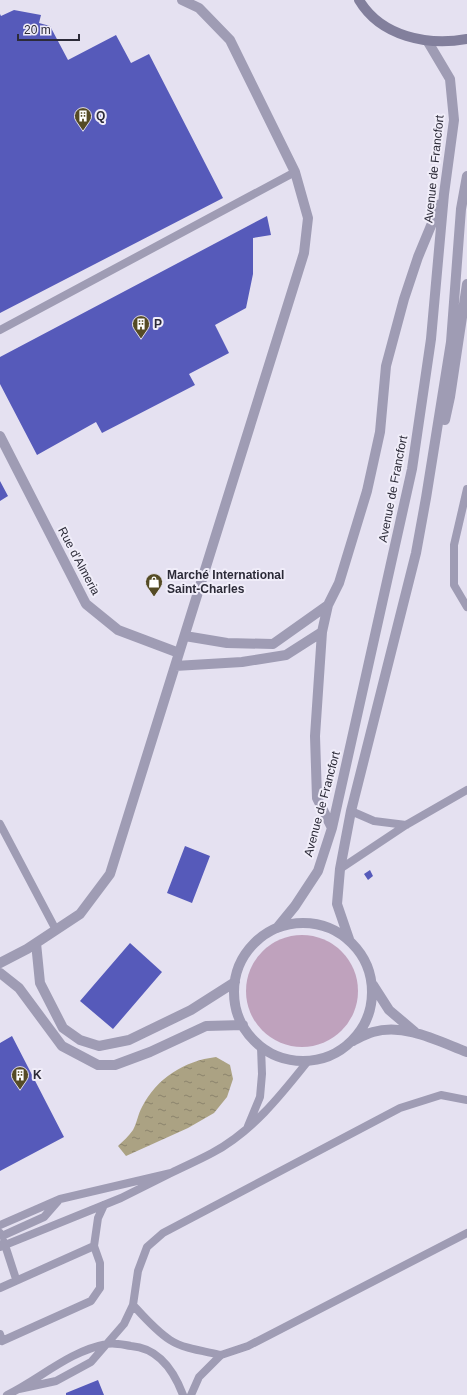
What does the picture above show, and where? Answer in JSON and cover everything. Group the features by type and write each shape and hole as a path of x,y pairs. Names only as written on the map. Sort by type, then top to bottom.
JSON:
{"street":[{"path":"0,963 36,943 80,914 110,874 304,253 308,218 295,172 230,40 199,8 182,0"},
{"path":"359,0 381,23 403,36 428,42 448,43 467,39"},
{"name":"Avenue de Francfort","path":"277,928 295,906 318,871 332,828 412,469 431,339 444,194 454,120 450,79 428,42"},
{"path":"349,939 337,904 340,869 351,811 416,553 451,342 461,209 467,176"},
{"path":"332,828 317,798 315,736 322,632 328,605 339,583 367,491 380,432 386,366 404,299 418,257 444,194"},
{"path":"426,498 450,397 467,284"},
{"name":"Rue d'Almeria","path":"0,436 86,604 118,630 180,653"},
{"path":"185,636 227,643 273,644 328,605"},
{"path":"175,666 242,662 286,655 322,632"},
{"path":"352,1041 364,1025 371,1006 372,985 366,962 349,939 333,929 315,923 296,923 277,928 262,936 249,949 240,964 235,982 234,997 237,1011 243,1025 251,1037 275,1055 292,1060 308,1061 324,1058 339,1051 352,1041 373,1032 394,1030 415,1032 467,1052"},
{"path":"36,943 40,982 63,1028 80,1040 99,1046 129,1040 191,1010 235,982"},
{"path":"0,973 19,988 62,1046 98,1065 115,1065 150,1052 206,1026 243,1025"},
{"path":"372,985 389,1010 415,1032"}],"lane":[{"path":"0,330 295,172"},
{"path":"467,489 454,545 454,585 467,608"},
{"path":"340,869 406,825 467,790"},
{"path":"351,811 374,821 406,825"},
{"path":"0,824 56,930"},
{"path":"247,1129 260,1097 262,1074 261,1046"},
{"path":"2,1247 104,1205 214,1153 247,1129 275,1102 308,1061"},
{"path":"19,1389 56,1380 91,1362 124,1324 133,1305 140,1265 148,1247 163,1233 400,1108 441,1095 467,1100"},
{"path":"0,1225 60,1199 171,1173"},
{"path":"16,1279 2,1247 1,1234 44,1218 60,1199"},
{"path":"0,1334 2,1341 91,1301 100,1288 100,1263 94,1246 98,1218 104,1205"},
{"path":"191,1395 199,1378 221,1355 248,1346 467,1233"},
{"path":"0,1288 16,1279 94,1246"},
{"path":"133,1305 150,1323 170,1340 188,1347 221,1355"},
{"path":"7,1395 78,1353 108,1343 141,1346 161,1358 177,1379 183,1395"}],"shaded area":[{"path":"302,935 324,939 342,951 354,969 358,991 354,1013 342,1031 324,1043 302,1047 280,1043 262,1031 250,1013 246,991 250,969 262,951 280,939"}],"water":[{"path":"216,1057 230,1065 233,1079 227,1097 214,1113 188,1128 126,1156 118,1146 133,1130 142,1107 155,1088 164,1079 182,1067 193,1062"}],"building":[{"name":"Q","path":"14,10 41,15 39,23 50,26 68,60 116,35 131,63 149,54 223,198 0,313 0,14 1,16"},
{"name":"P","path":"267,216 271,235 253,238 253,274 246,308 215,325 229,353 189,374 195,385 102,433 96,422 37,455 0,384 0,357"},
{"path":"0,481 8,496 0,501"},
{"path":"185,846 210,856 192,903 167,893"},
{"path":"370,870 373,876 368,880 364,874"},
{"path":"130,943 162,972 113,1029 80,1001"},
{"name":"K","path":"12,1036 64,1137 0,1171 0,1043"},
{"path":"98,1380 104,1395 66,1395 66,1393"}],"place":[{"name":"Q","path":"83,131"},
{"name":"P","path":"141,339"},
{"name":"Marché International Saint-Charles","path":"154,597"},
{"name":"K","path":"20,1090"}]}
